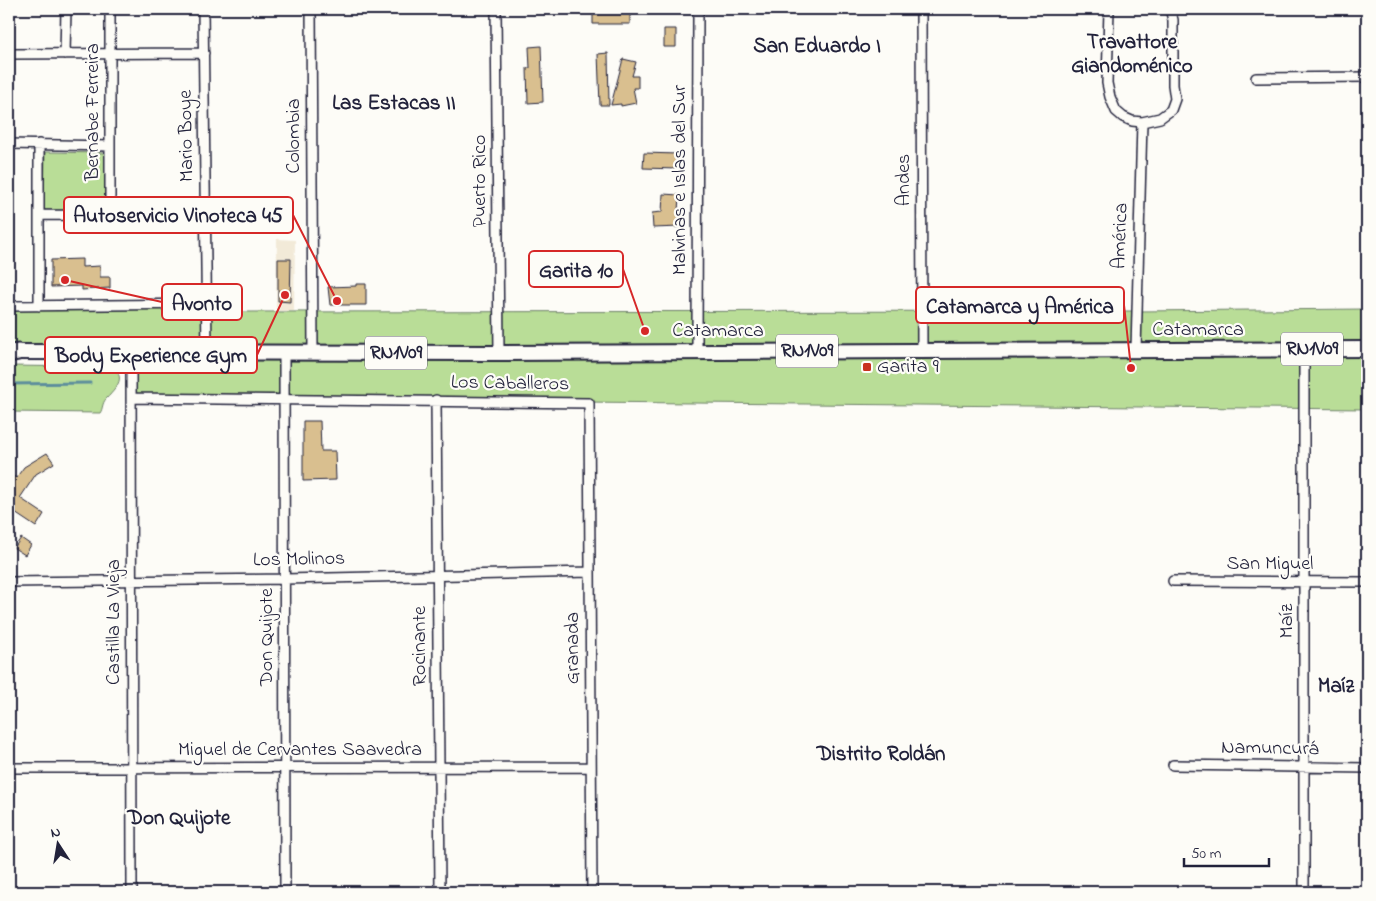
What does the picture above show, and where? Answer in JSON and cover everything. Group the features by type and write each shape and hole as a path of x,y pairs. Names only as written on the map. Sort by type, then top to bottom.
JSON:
{"main road":[{"name":"Catamarca","path":"11,352 499,353 1367,349"}],"street":[{"path":"65,54 66,9"},
{"name":"Bernabe Ferreira","path":"110,9 110,216"},
{"name":"Mario Boye","path":"203,9 207,352"},
{"name":"Colombia","path":"311,9 312,352"},
{"name":"Puerto Rico","path":"496,9 499,353"},
{"name":"Malvinas e Islas del Sur","path":"697,351 698,9"},
{"name":"Andes","path":"921,9 922,351"},
{"path":"1109,9 1107,83 1110,97 1116,111 1123,117 1132,121 1142,122 1160,118 1171,110 1175,99 1173,85 1173,20 1170,9"},
{"path":"9,54 204,53"},
{"path":"1256,78 1367,78"},
{"name":"América","path":"1136,350 1142,122"},
{"path":"9,144 110,146"},
{"path":"39,144 39,306"},
{"path":"39,215 206,216"},
{"path":"9,306 206,304"},
{"name":"Maíz","path":"1304,349 1304,892"},
{"name":"Castilla La Vieja","path":"131,351 132,892"},
{"name":"Don Quijote","path":"284,352 285,892"},
{"name":"Los Caballeros","path":"131,398 589,403"},
{"name":"Rocinante","path":"436,400 440,892"},
{"name":"Granada","path":"589,403 592,892"},
{"name":"Los Molinos","path":"9,582 131,579 285,579 590,572"},
{"name":"San Miguel","path":"1173,582 1367,582"},
{"name":"Namuncurá","path":"1173,765 1367,768"},
{"name":"Miguel de Cervantes Saavedra","path":"9,768 591,767"}],"shaded area":[{"path":"277,239 295,240 294,311 276,311"}],"green space":[{"path":"45,152 105,153 105,211 44,210"},
{"path":"206,304 229,312 1367,309 1367,409 131,398 131,351 9,351 9,306"},
{"path":"9,366 102,367 116,372 119,375 119,379 118,384 105,401 100,413 9,412"}],"building":[{"path":"593,9 630,9 630,24 593,24"},
{"path":"664,29 676,29 676,47 664,47"},
{"path":"541,46 543,102 528,103 527,68 530,68 529,47"},
{"path":"608,53 609,105 600,105 598,54"},
{"path":"623,59 636,62 632,76 638,76 638,88 633,88 636,103 621,106 621,104 611,105"},
{"path":"644,153 677,154 677,169 643,168"},
{"path":"663,194 679,195 678,212 680,227 653,228 652,213 662,212"},
{"path":"82,259 82,267 100,266 100,277 110,277 110,288 82,290 82,286 51,287 51,260"},
{"path":"278,259 291,259 290,302 278,301"},
{"path":"356,284 366,284 366,305 330,305 328,287 356,286"},
{"path":"303,421 320,421 321,451 335,451 336,480 303,481"},
{"path":"47,453 54,463 36,474 20,498 44,514 36,527 9,509 9,473 16,478 24,467"},
{"path":"21,538 31,545 25,555 14,548"}],"waterway":[{"path":"9,384 90,383"}],"place":[{"name":"Avonto","path":"65,280"},
{"name":"Body Experience Gym","path":"285,295"},
{"name":"Autoservicio Vinoteca 45","path":"337,301"},
{"name":"Garita 10","path":"645,331"},
{"name":"Garita 9","path":"867,367"},
{"name":"Catamarca y América","path":"1131,368"}],"district":[{"name":"San Eduardo I","path":"817,47"},
{"name":"Travattore Giandoménico","path":"1132,55"},
{"name":"Las Estacas II","path":"394,104"},
{"name":"Maíz","path":"1336,687"},
{"name":"Distrito Roldán","path":"881,755"},
{"name":"Don Quijote","path":"179,819"}]}
